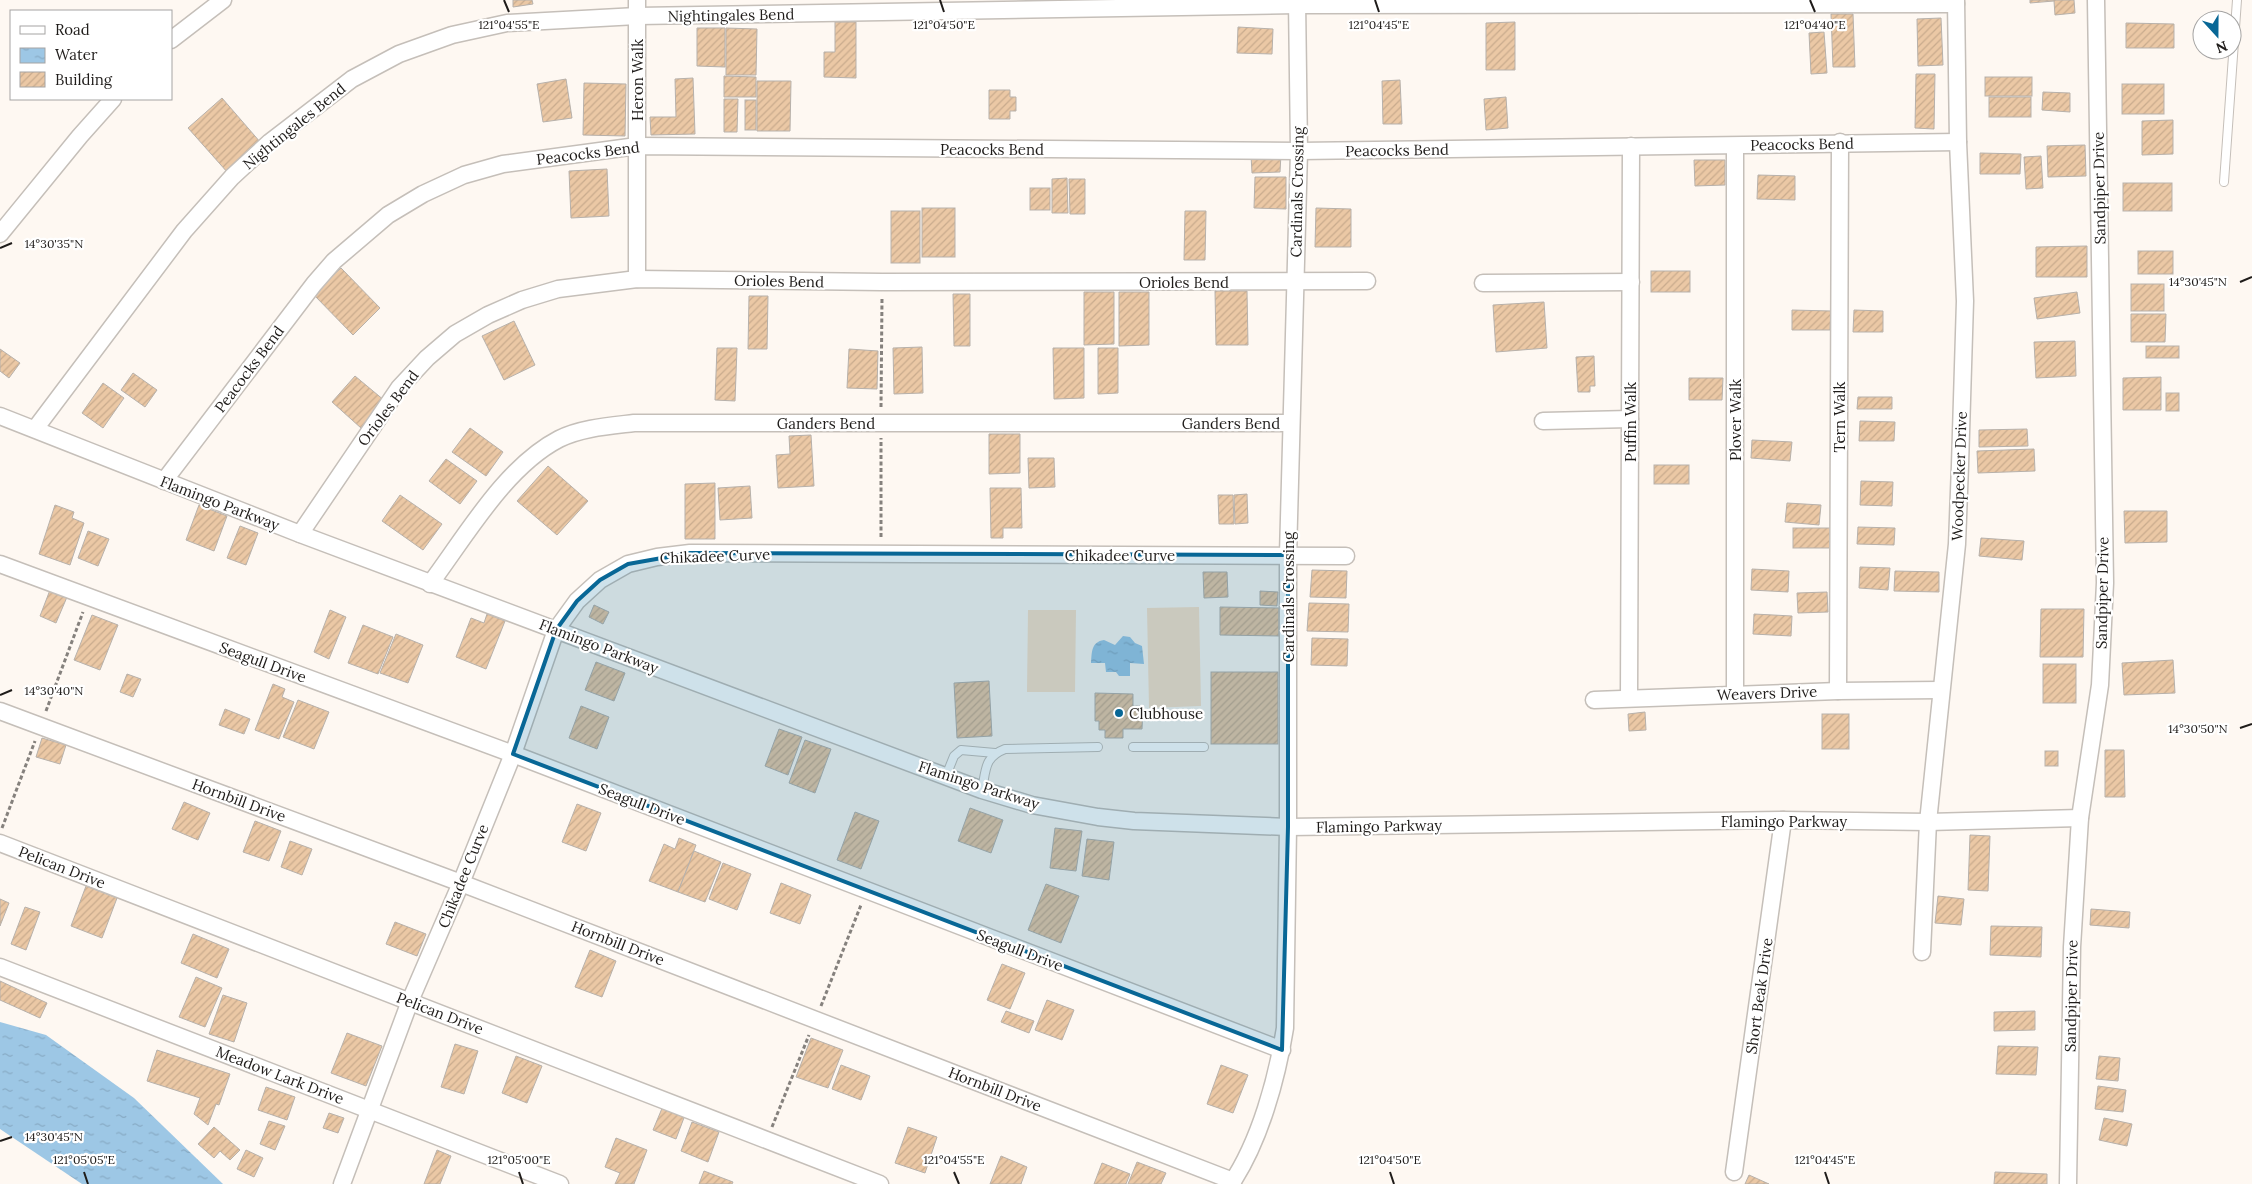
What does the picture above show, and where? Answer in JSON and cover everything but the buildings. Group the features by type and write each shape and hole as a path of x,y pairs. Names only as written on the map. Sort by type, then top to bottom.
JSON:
{"street":[{"path":"172,39 223,0"},
{"name":"Sandpiper Drive","path":"2068,1184 2072,947 2080,818 2100,685 2105,583 2096,0"},
{"name":"Nightingales Bend","path":"35,429 184,231 232,177 308,111 352,79 399,54 452,35 507,23 637,8 1297,2 1956,2"},
{"name":"Cardinals Crossing","path":"1232,1182 1250,1148 1262,1118 1282,1050 1285,1028 1288,827 1288,555 1298,151 1297,2"},
{"name":"Woodpecker Drive","path":"1922,952 1928,822 1940,690 1957,544 1960,465 1965,301 1958,142 1956,2"},
{"name":"Heron Walk","path":"637,8 637,279"},
{"path":"0,234 80,136 112,100"},
{"name":"Peacocks Bend","path":"164,481 314,284 334,261 388,215 423,194 456,179 503,164 637,146 1298,151 1735,146 1840,142 1958,142"},
{"name":"Tern Walk","path":"1838,691 1840,142"},
{"name":"Puffin Walk","path":"1629,698 1631,146"},
{"name":"Plover Walk","path":"1735,146 1735,694"},
{"name":"Orioles Bend","path":"300,534 399,388 427,358 455,334 488,315 522,300 549,292 637,279 882,282 1368,281"},
{"path":"1483,283 1631,282"},
{"name":"Flamingo Parkway","path":"0,416 430,584 982,790 1032,805 1098,818 1288,827 1784,820 1928,822 2080,818"},
{"path":"1543,420 1630,419"},
{"name":"Ganders Bend","path":"430,584 510,477 532,456 561,438 597,428 644,423 1290,423"},
{"name":"Chikadee Curve","path":"342,1184 410,1001 461,883 513,754 556,630 577,601 600,580 628,564 657,556 690,554 1346,556"},
{"name":"Seagull Drive","path":"0,564 513,754 1282,1050"},
{"name":"Weavers Drive","path":"1594,700 1838,691 1940,690"},
{"name":"Hornbill Drive","path":"0,711 461,883 1232,1182"},
{"name":"Short Beak Drive","path":"1734,1172 1784,820"},
{"name":"Pelican Drive","path":"0,842 880,1184"},
{"name":"Meadow Lark Drive","path":"0,967 560,1184"}],"lane":[{"path":"2224,182 2237,0"},
{"path":"946,776 954,756 961,750 995,752 1005,749 1034,747 1098,747"},
{"path":"1134,747 1204,747"},
{"path":"982,790 988,760 995,752"}],"highlighted area":[{"path":"690,553 1288,555 1288,827 1282,1050 513,754 556,630 577,601 600,580 628,564"}],"shaded area":[{"path":"1199,607 1201,706 1149,708 1147,608"},
{"path":"1028,610 1076,610 1075,692 1027,692"}],"water":[{"path":"1123,636 1130,637 1135,643 1142,646 1144,664 1130,663 1130,676 1119,676 1116,672 1106,672 1105,663 1091,663 1094,645 1104,640 1115,645"},
{"path":"0,1022 46,1035 134,1098 223,1184 82,1184 0,1129"}],"place":[{"name":"Clubhouse","path":"1119,713"}]}
